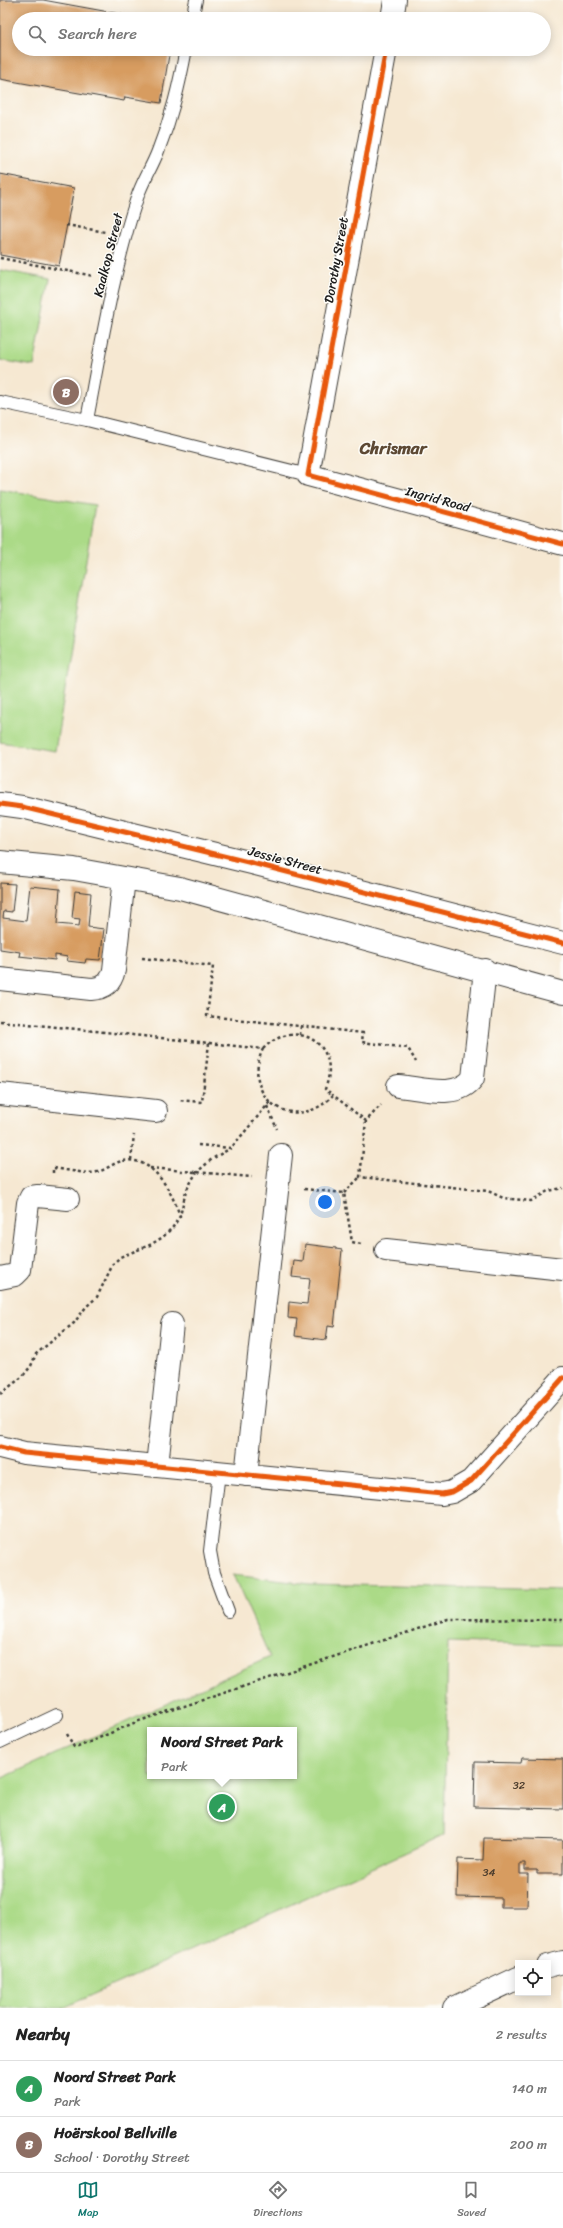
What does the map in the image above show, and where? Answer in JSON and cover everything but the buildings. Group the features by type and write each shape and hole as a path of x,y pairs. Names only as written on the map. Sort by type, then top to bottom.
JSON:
{"street":[{"path":"393,12 395,0"},
{"name":"Dorothy Street","path":"308,474 385,56"},
{"name":"Ingrid Road","path":"308,474 563,544"},
{"name":"Jessie Street","path":"0,804 22,807 252,863 563,943"},
{"path":"0,862 74,869 180,888 486,970 563,993"},
{"path":"0,979 100,989 107,985 112,979 116,956 124,878"},
{"path":"398,1086 460,1090 468,1086 473,1078 486,970"},
{"path":"0,1094 156,1111"},
{"path":"246,1475 281,1155"},
{"path":"0,1278 15,1275 20,1270 29,1200 34,1196 59,1198"},
{"path":"386,1250 563,1269"},
{"path":"156,1466 172,1324"},
{"path":"0,1447 24,1453 432,1494 452,1492 471,1481 563,1378"},
{"path":"551,1965 563,1962"},
{"path":"454,2008 515,1979"}],"lane":[{"path":"193,12 196,0"},
{"name":"Kaalkop Street","path":"87,420 108,311 137,197 158,152 176,104 185,56"},
{"name":"Ingrid Road","path":"0,402 87,420 308,474"},
{"path":"219,1472 210,1551 214,1573 228,1611"},
{"path":"0,1742 57,1715"}],"path":[{"path":"66,225 127,236"},
{"path":"0,258 116,280"},
{"path":"116,956 213,966 208,1016 363,1033 362,1042 408,1048 431,1089"},
{"path":"0,1021 263,1049"},
{"path":"300,1026 300,1035"},
{"path":"333,1095 318,1108 298,1113 278,1108 270,1102 259,1086 257,1077 258,1058 263,1049 271,1041 282,1036 300,1035 316,1042 323,1049 330,1068 329,1079 325,1088 366,1121"},
{"path":"156,1111 157,1097 202,1102 209,1043"},
{"path":"344,1193 360,1177 366,1121 398,1086"},
{"path":"0,1394 22,1377 32,1366 36,1354 74,1323 86,1307 97,1296 113,1264 129,1252 150,1245 163,1237 180,1216 186,1191 196,1172 212,1159 231,1148 270,1102"},
{"path":"198,1146 231,1148"},
{"path":"59,1198 54,1168 96,1172 116,1163 131,1160 141,1162 149,1168 166,1186 175,1200 180,1216"},
{"path":"149,1168 196,1172 344,1193"},
{"path":"360,1177 488,1191 504,1198 531,1200 548,1191 563,1188"},
{"path":"344,1193 352,1242 386,1250"},
{"path":"57,1715 74,1747 78,1747 136,1722 448,1619 563,1620"}],"green space":[{"path":"0,270 50,279 34,366 0,360"},
{"path":"0,489 95,505 55,751 0,742"},
{"path":"233,1575 309,1584 563,1590 563,1645 448,1642 444,1835 63,2008 0,2008 0,1779 270,1657"}],"cycle path":[{"path":"385,56 308,475 563,544"},
{"path":"0,804 22,807 252,863 563,943"},
{"path":"0,1447 24,1453 442,1494 452,1492 471,1481 563,1378"}],"place":[{"name":"Hoërskool Bellville","path":"66,392"},
{"name":"Noord Street Park","path":"222,1807"}],"district":[{"name":"Chrismar","path":"393,448"}]}
